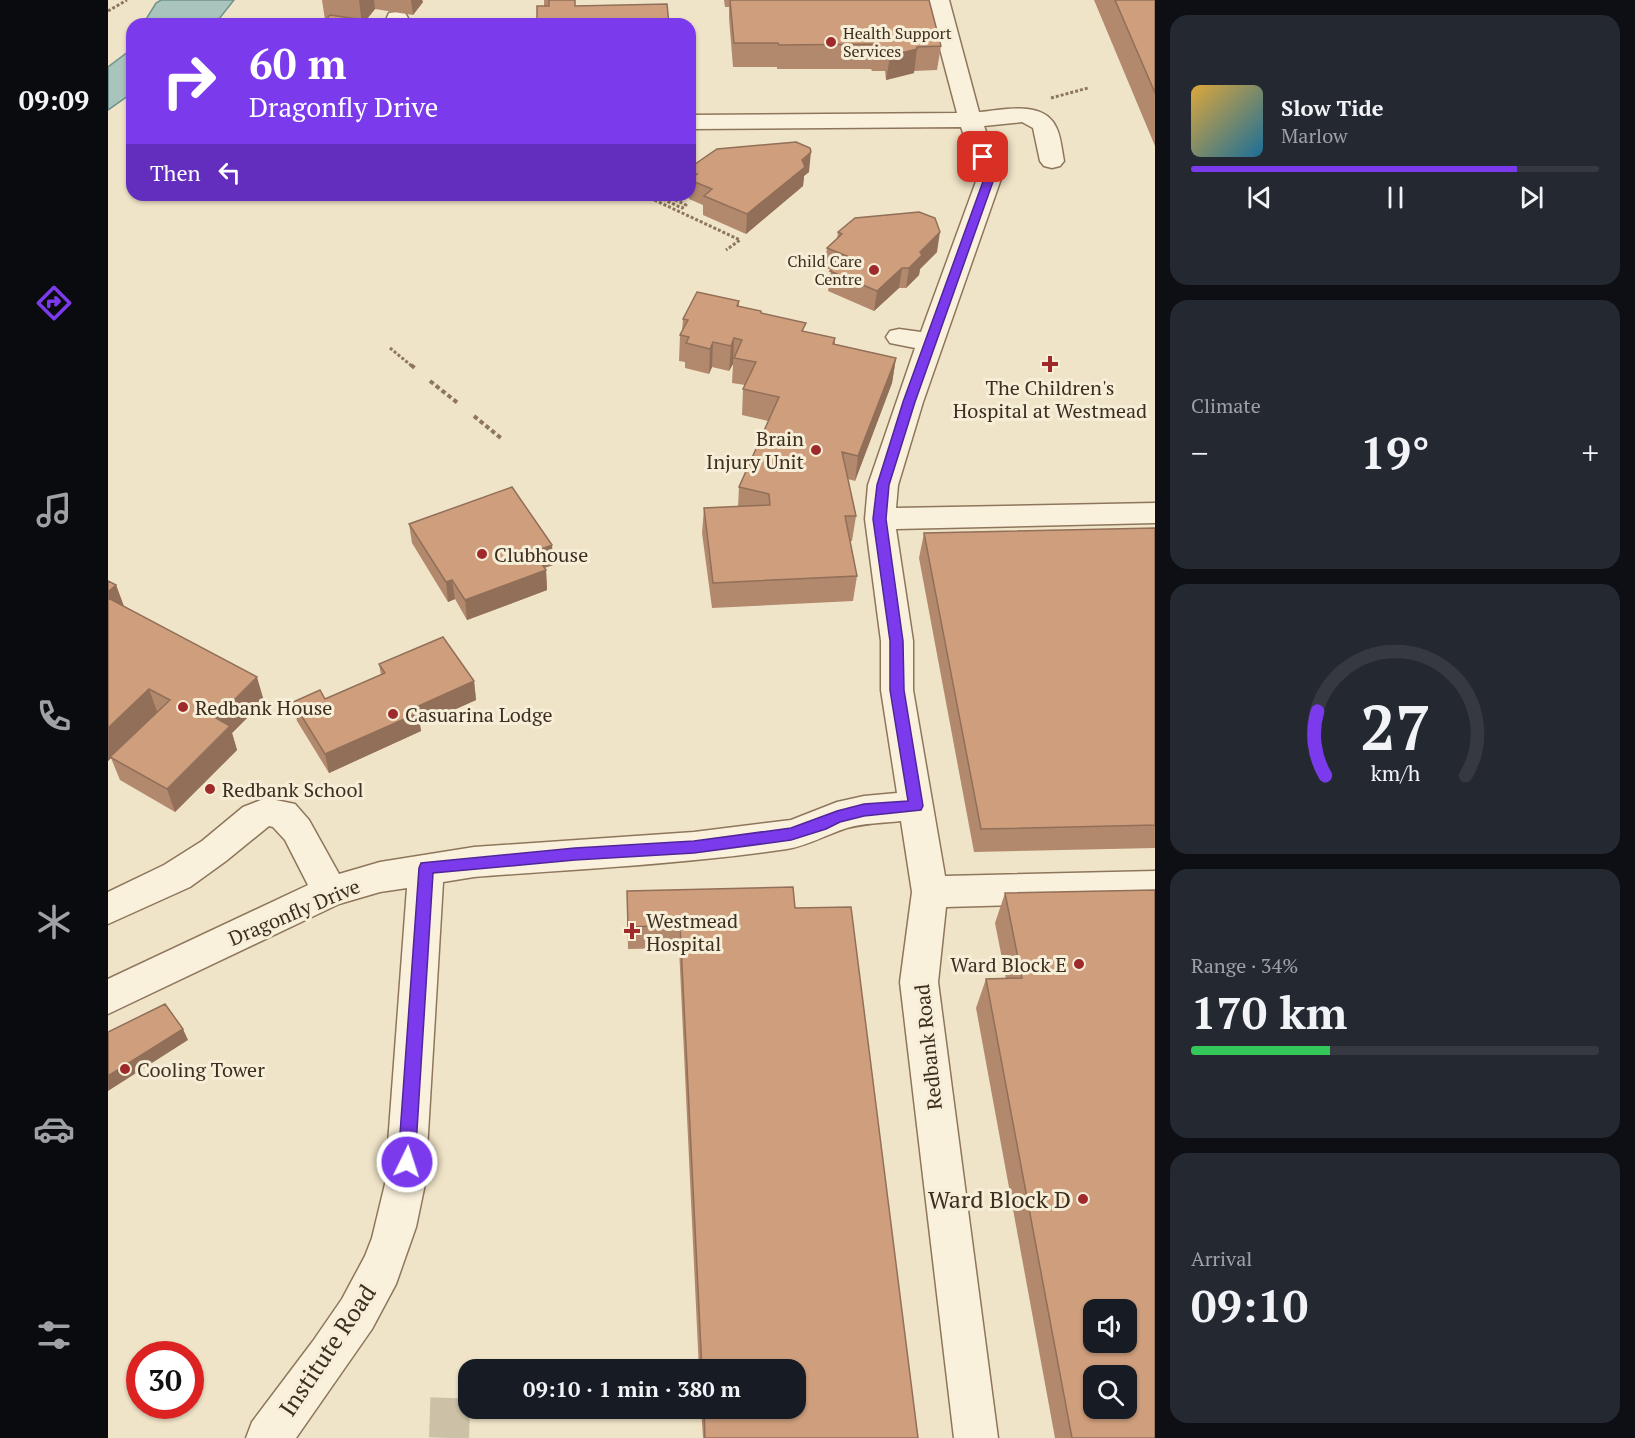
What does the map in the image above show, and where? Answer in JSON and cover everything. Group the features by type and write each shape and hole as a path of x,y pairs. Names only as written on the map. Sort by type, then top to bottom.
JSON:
{"street":[{"name":"Redbank Road","path":"938,0 970,120 990,176 909,402 883,485 880,519 897,641 897,690 930,892 919,982 976,1438"},
{"path":"696,122 970,120 1025,114 1034,117 1045,128 1052,161"},
{"path":"899,338 932,342"},
{"path":"880,519 1155,513"},
{"name":"Dragonfly Drive","path":"108,997 330,892 380,876 426,868 573,854 694,847 791,834 820,825 837,816 864,810 916,806"},
{"path":"108,909 177,876 214,851 255,817 266,812 283,814 297,830 330,892"},
{"name":"Institute Road","path":"268,1438 341,1339 381,1267 394,1233 405,1184 426,868"},
{"path":"930,892 1155,886"}],"path":[{"path":"108,11 128,0"},
{"path":"661,201 740,240 726,250"},
{"path":"664,201 682,208 686,205 678,201"},
{"path":"390,348 416,369"},
{"path":"430,381 459,404"},
{"path":"474,416 502,439"}],"water":[{"path":"161,0 234,0 220,18 147,18 156,3"},
{"path":"126,53 126,97 108,110 108,67"}],"building":[{"path":"549,0 575,0 575,6 667,4 668,18 537,18 537,6 549,6"},
{"path":"730,0 929,0 941,46 917,47 917,49 890,56 888,47 875,47 874,44 734,43"},
{"path":"1115,0 1155,0 1155,93"},
{"path":"330,15 351,18 327,18"},
{"path":"796,142 810,148 811,152 802,160 805,167 747,214 704,196 712,189 696,182 696,163 717,149"},
{"name":"Child Care Centre","path":"919,212 935,218 940,232 920,252 922,255 909,268 902,268 877,291 830,271 847,256 827,248 842,234 838,232 855,218"},
{"name":"Brain Injury Unit","path":"697,292 739,301 737,306 806,323 802,331 835,338 833,344 896,358 858,456 842,452 856,516 845,516 857,576 713,583 704,508 770,505 769,494 739,487 779,397 743,389 756,362 734,358 742,340 734,338 731,346 713,342 710,349 686,343 689,337 680,335 688,320 683,319"},
{"name":"Clubhouse","path":"512,487 552,545 533,552 546,570 465,600 452,580 446,582 409,524"},
{"path":"1155,528 1155,825 981,829 924,533"},
{"path":"108,581 116,585 108,592"},
{"name":"Redbank House","path":"108,598 257,677 216,718 230,726 167,789 110,757 170,700 149,689 108,728"},
{"name":"Casuarina Lodge","path":"443,637 474,681 414,708 418,713 325,754 293,702 320,690 325,699 385,673 379,664"},
{"path":"793,887 795,908 851,907 918,1438 705,1438 704,1419 806,1419 806,1359 701,1359 680,925 628,927 627,891"},
{"name":"Ward Block D","path":"1155,890 1155,1438 1072,1438 986,979 1022,978 1005,893"},
{"path":"165,1004 183,1029 108,1076 108,1032"}],"tunnel":[{"path":"449,1438 451,1381"}],"place":[{"name":"Health Support Services","path":"831,42"},
{"name":"Child Care Centre","path":"874,270"},
{"name":"The Children's Hospital at Westmead","path":"1050,364"},
{"name":"Brain Injury Unit","path":"816,450"},
{"name":"Clubhouse","path":"482,554"},
{"name":"Redbank House","path":"183,707"},
{"name":"Casuarina Lodge","path":"393,714"},
{"name":"Redbank School","path":"210,789"},
{"name":"Westmead Hospital","path":"632,931"},
{"name":"Ward Block E","path":"1079,964"},
{"name":"Cooling Tower","path":"125,1069"},
{"name":"Ward Block D","path":"1083,1199"}],"route":[{"path":"407,1162 426,868 575,854 694,847 791,834 820,825 837,816 864,810 916,806 897,690 897,641 880,519 883,485 909,402 990,176 983,157"}]}
